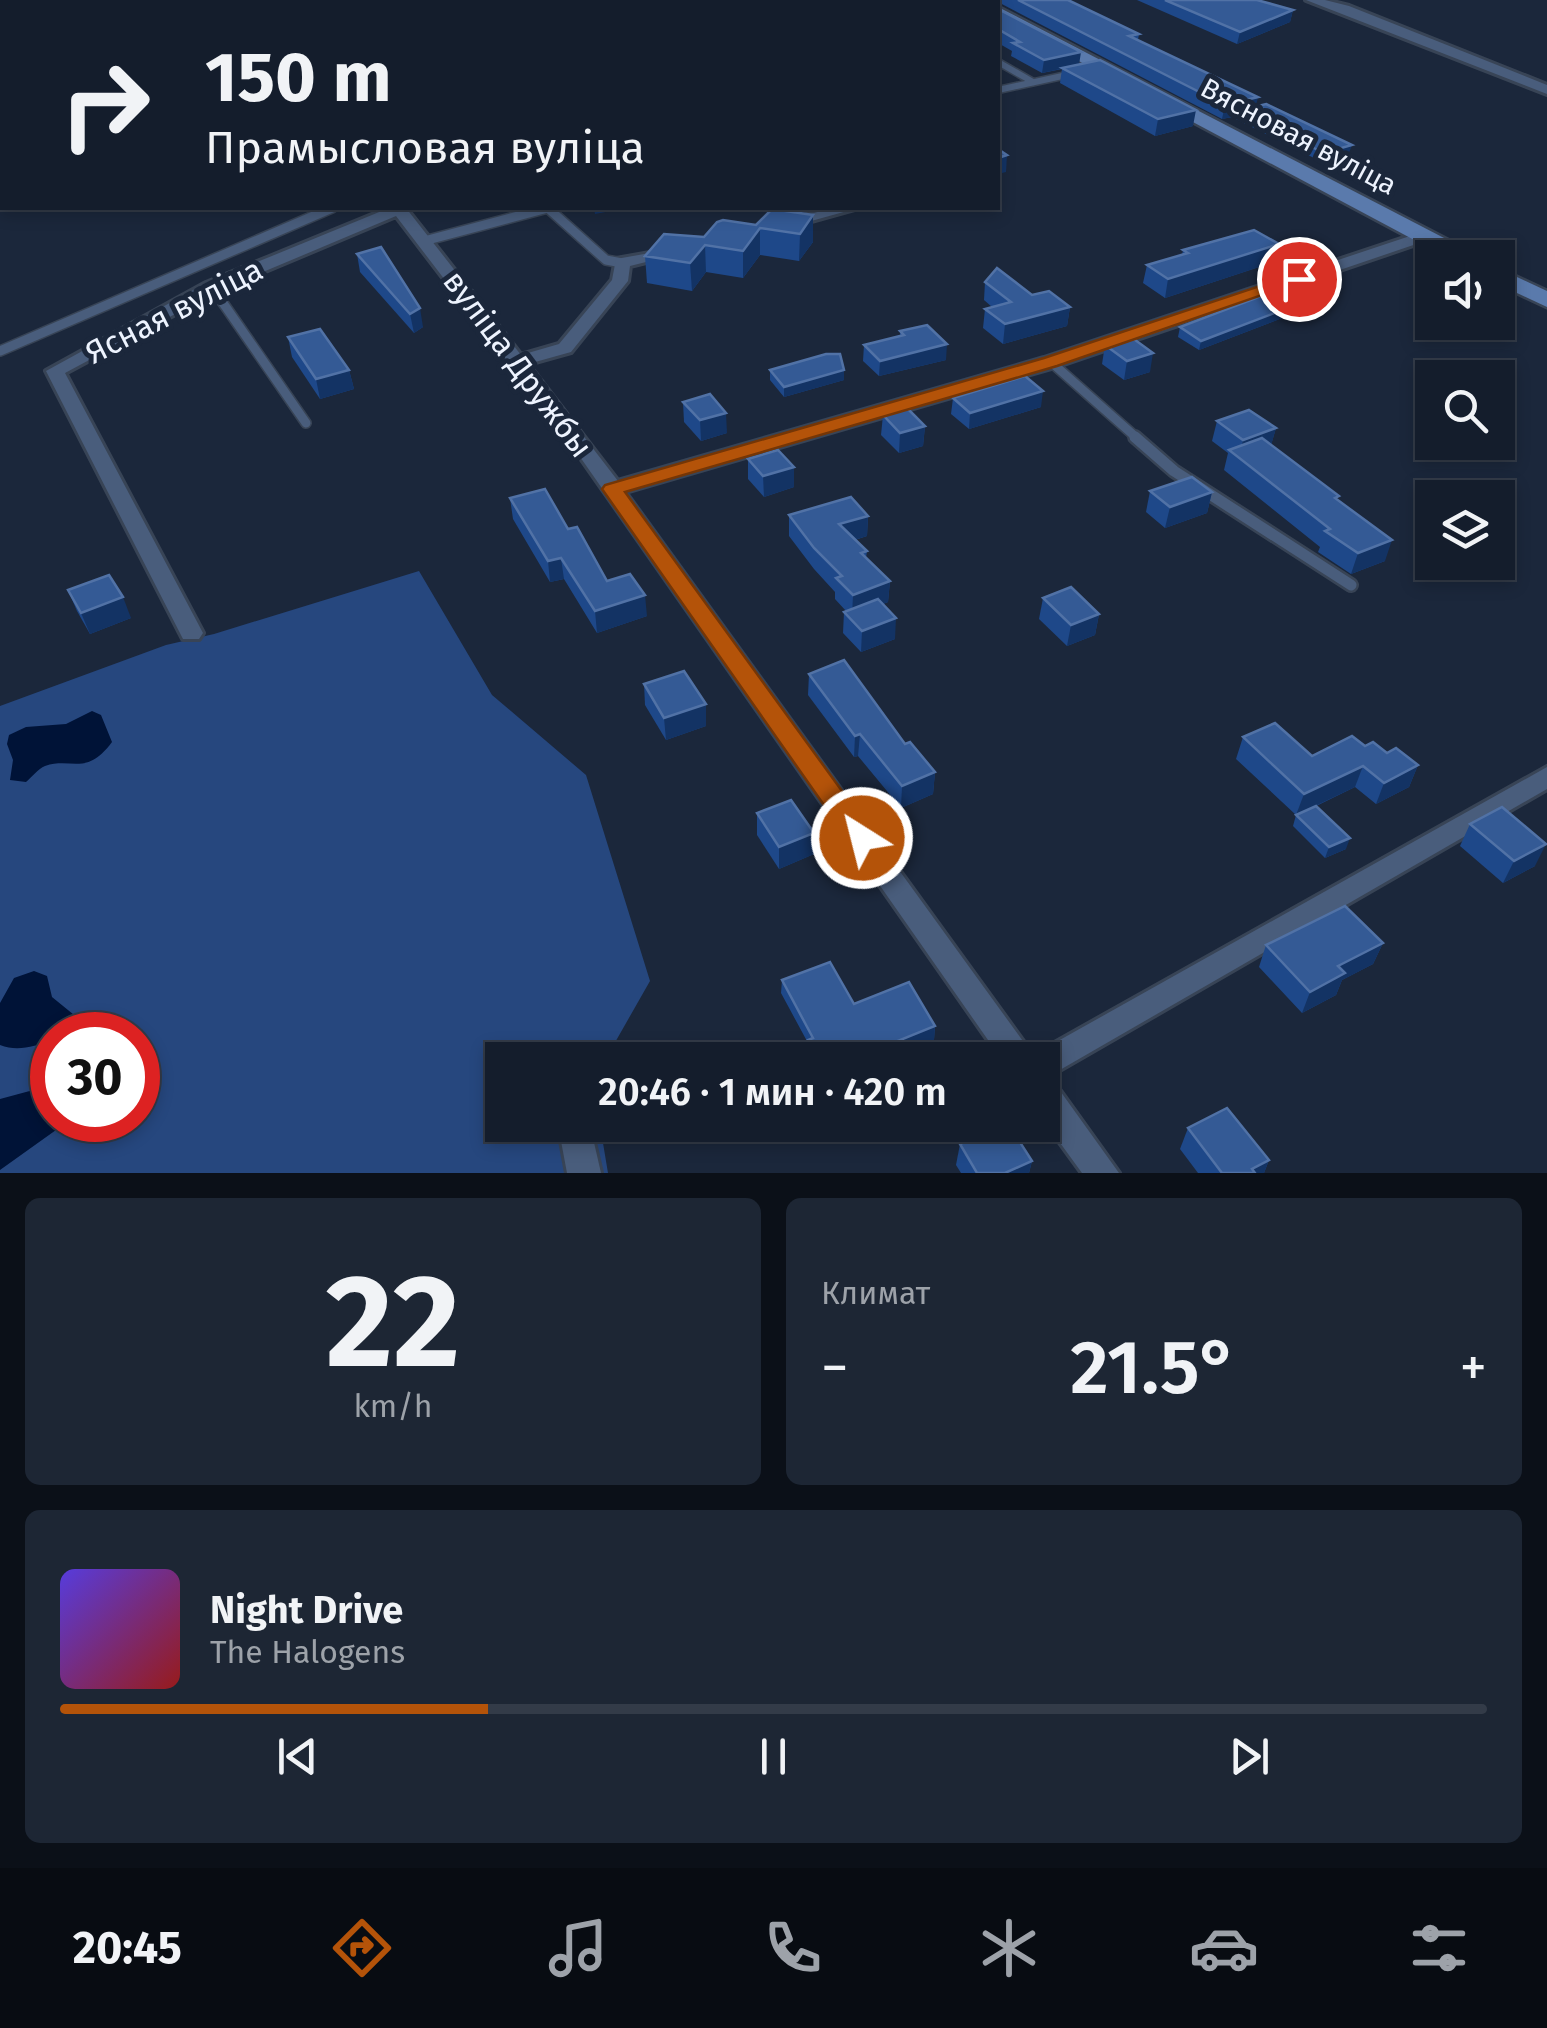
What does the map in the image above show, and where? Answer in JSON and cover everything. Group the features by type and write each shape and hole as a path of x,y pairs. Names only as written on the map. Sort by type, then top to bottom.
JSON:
{"street":[{"path":"1312,0 1345,9 1547,90"},
{"name":"Вясновая вуліца","path":"1000,13 1432,240"},
{"name":"Ясная вуліца","path":"192,633 55,371 212,288 393,210"},
{"name":"вуліца Дружбы","path":"400,210 612,489 1007,1042"},
{"path":"774,226 842,210"},
{"path":"612,489 1050,362 1425,236"},
{"path":"518,362 566,348 620,282 622,263 698,244"},
{"path":"1515,283 1547,300"},
{"path":"1060,1056 1547,778"},
{"path":"1060,1116 1102,1173"},
{"path":"578,1142 584,1173"}],"lane":[{"path":"1000,63 1034,82"},
{"path":"1000,90 1104,68"},
{"path":"0,351 327,210"},
{"path":"424,241 546,210"},
{"path":"551,210 606,260 622,263"},
{"path":"212,288 306,423"},
{"path":"1050,362 1174,471 1351,585"}],"shaded area":[{"path":"419,571 492,695 586,775 650,981 615,1042 485,1042 485,1142 603,1142 608,1173 0,1173 0,706 166,645"},
{"path":"92,711 101,715 112,742 103,753 86,763 45,766 26,782 10,780 13,760 7,744 9,735 26,727 66,724"},
{"path":"34,971 47,976 52,997 70,1012 30,1012 30,1046 0,1045 0,1003 14,978"},
{"path":"30,1091 30,1142 39,1142 0,1170 0,1099"}],"building":[{"path":"1018,0 1068,0 1139,34 1129,36 1258,97 1225,105"},
{"path":"1165,0 1257,0 1293,10 1240,32"},
{"path":"1000,10 1081,52 1044,60 1013,43 1020,42 1000,30"},
{"path":"1100,60 1196,110 1158,119 1062,68"},
{"path":"1266,104 1352,145 1324,153 1238,111"},
{"path":"771,210 813,215 800,234 760,228 743,251 705,245 690,263 645,256 664,234 704,237 723,220 756,225"},
{"path":"1254,230 1279,244 1168,279 1147,265 1188,253 1183,250"},
{"path":"381,247 420,308 410,314 357,254"},
{"path":"997,268 1032,295 1049,291 1070,307 1005,324 985,309 1011,302 985,282"},
{"path":"1272,292 1293,306 1201,341 1180,327"},
{"path":"927,325 947,344 880,361 864,345 904,335 900,331"},
{"path":"320,329 349,370 316,379 288,337"},
{"path":"1131,337 1153,353 1127,361 1105,345"},
{"path":"826,354 840,354 844,370 784,387 770,370"},
{"path":"1025,376 1043,391 970,413 953,398"},
{"path":"710,394 726,413 700,420 683,402"},
{"path":"907,408 925,426 900,433 883,415"},
{"path":"1249,410 1276,428 1243,440 1217,421"},
{"path":"1262,438 1392,540 1358,553 1325,531 1330,529 1229,450"},
{"path":"778,450 794,467 763,476 748,459"},
{"path":"1192,477 1212,492 1170,507 1150,491"},
{"path":"545,489 568,529 577,527 607,581 630,574 645,595 595,611 561,558 548,561 510,498"},
{"path":"851,497 868,516 839,524 890,581 853,595 836,578 842,576 789,515"},
{"path":"109,575 123,597 81,613 68,590"},
{"path":"1071,587 1099,614 1071,625 1043,598"},
{"path":"878,599 896,618 862,631 844,612"},
{"path":"844,660 905,744 910,742 935,772 902,786 860,734 855,736 809,674"},
{"path":"684,671 706,704 664,718 644,684"},
{"path":"1275,723 1312,756 1352,736 1365,746 1373,742 1387,753 1396,748 1418,765 1384,783 1363,766 1304,794 1243,737"},
{"path":"791,800 814,833 779,847 757,813"},
{"path":"1316,806 1350,838 1329,847 1296,815"},
{"path":"1502,807 1546,844 1514,861 1470,824"},
{"path":"1345,906 1383,943 1338,966 1345,973 1310,992 1266,945"},
{"path":"830,962 854,1004 909,982 935,1026 895,1042 809,1042 813,1038 782,980"},
{"path":"1227,1108 1269,1160 1252,1169 1255,1173 1222,1173 1188,1128"},
{"path":"1020,1142 1032,1161 1005,1173 977,1173 960,1144"}],"route":[{"path":"862,838 612,489 1050,362 1299,279"}]}
